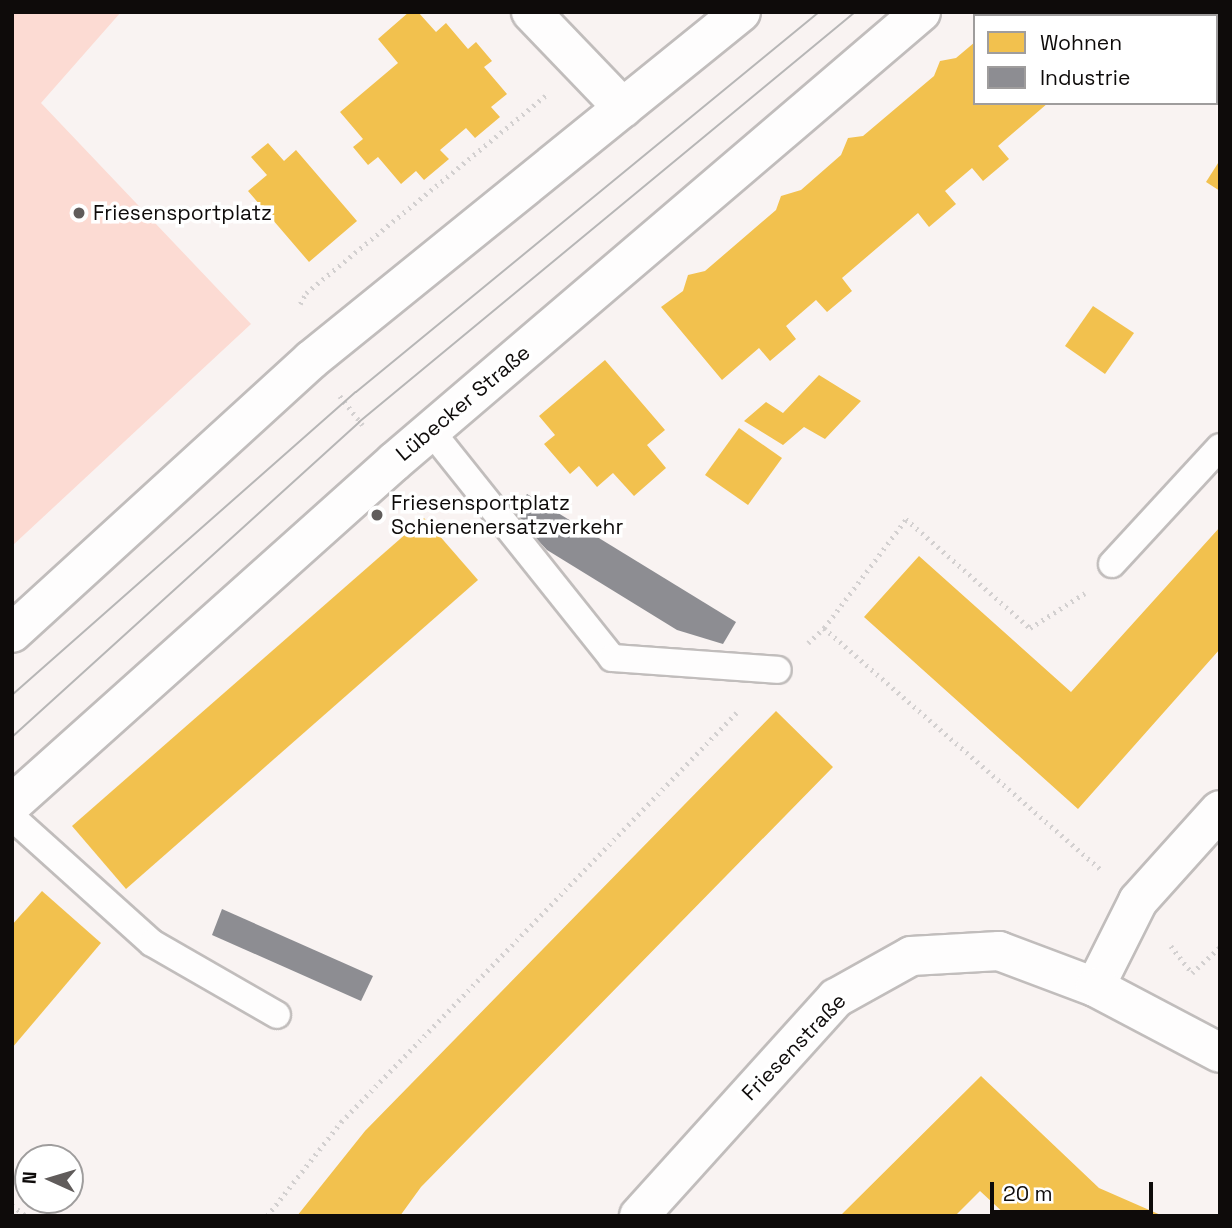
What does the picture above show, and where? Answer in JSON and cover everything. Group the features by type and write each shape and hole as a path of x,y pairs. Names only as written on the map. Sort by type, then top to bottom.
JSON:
{"street":[{"path":"531,12 623,108"},
{"path":"12,633 311,360 741,12"},
{"name":"Lübecker Straße","path":"12,804 394,462 921,12"},
{"path":"1095,987 1138,901 1220,810"},
{"name":"Friesenstraße","path":"639,1216 836,998 911,956 999,951 1095,987 1220,1053"}],"lane":[{"path":"431,431 612,657 778,670"},
{"path":"1112,564 1220,447"},
{"path":"12,817 152,943 277,1015"}],"path":[{"path":"311,360 394,462"},
{"path":"267,1216 341,1122 778,670 824,628 906,519 1030,628 1077,602 1112,564"},
{"path":"824,628 1138,901 1192,973 1220,947"},
{"path":"12,1205 26,1216"}],"shaded area":[{"name":"Friesensportplatz","path":"12,12 121,12 41,103 251,324 12,546"}],"building: Wohnen":[{"path":"409,12 418,12 436,32 446,23 468,49 476,42 492,61 484,67 507,94 491,107 500,117 475,138 466,128 440,150 449,159 424,180 416,171 401,184 378,157 368,165 353,147 363,139 340,112 398,63 378,39"},
{"path":"1162,12 1164,14 1000,14"},
{"path":"1220,12 1220,70 1218,69"},
{"path":"973,44 973,105 1046,105 998,146 1009,159 983,181 972,168 945,191 956,204 929,227 918,213 842,278 852,291 827,312 816,300 786,326 796,339 770,361 759,348 722,380 661,307 683,291 688,275 705,271 776,210 781,196 801,190 841,155 848,138 863,136 934,76 940,61 956,58"},
{"path":"268,143 284,161 296,150 357,221 309,262 248,191 267,175 251,157"},
{"path":"1220,160 1220,191 1206,182"},
{"path":"1093,306 1134,333 1105,374 1065,346"},
{"path":"605,360 665,430 647,445 666,468 634,496 613,473 597,487 579,466 570,474 544,444 555,435 539,416"},
{"path":"819,375 861,401 825,439 804,427 783,445 744,421 766,402 783,413"},
{"path":"739,428 782,458 748,505 705,475"},
{"path":"424,518 478,580 126,889 72,826"},
{"path":"1220,527 1220,649 1078,809 864,617 919,556 1071,692"},
{"path":"776,711 833,767 421,1187 400,1216 297,1216 365,1131"},
{"path":"42,891 101,943 12,1048 12,925"},
{"path":"981,1076 1099,1188 1163,1216 1007,1216 980,1191 955,1216 840,1216"}],"building: Industrie":[{"path":"527,494 736,622 723,644 677,630 547,550 514,515"},
{"path":"222,909 373,976 361,1001 212,935"}],"tram line":[{"path":"12,695 356,392 819,12"},
{"path":"12,737 359,422 855,12"}],"place":[{"name":"Friesensportplatz","path":"79,213"},
{"name":"Friesensportplatz Schienenersatzverkehr","path":"377,515"}]}
